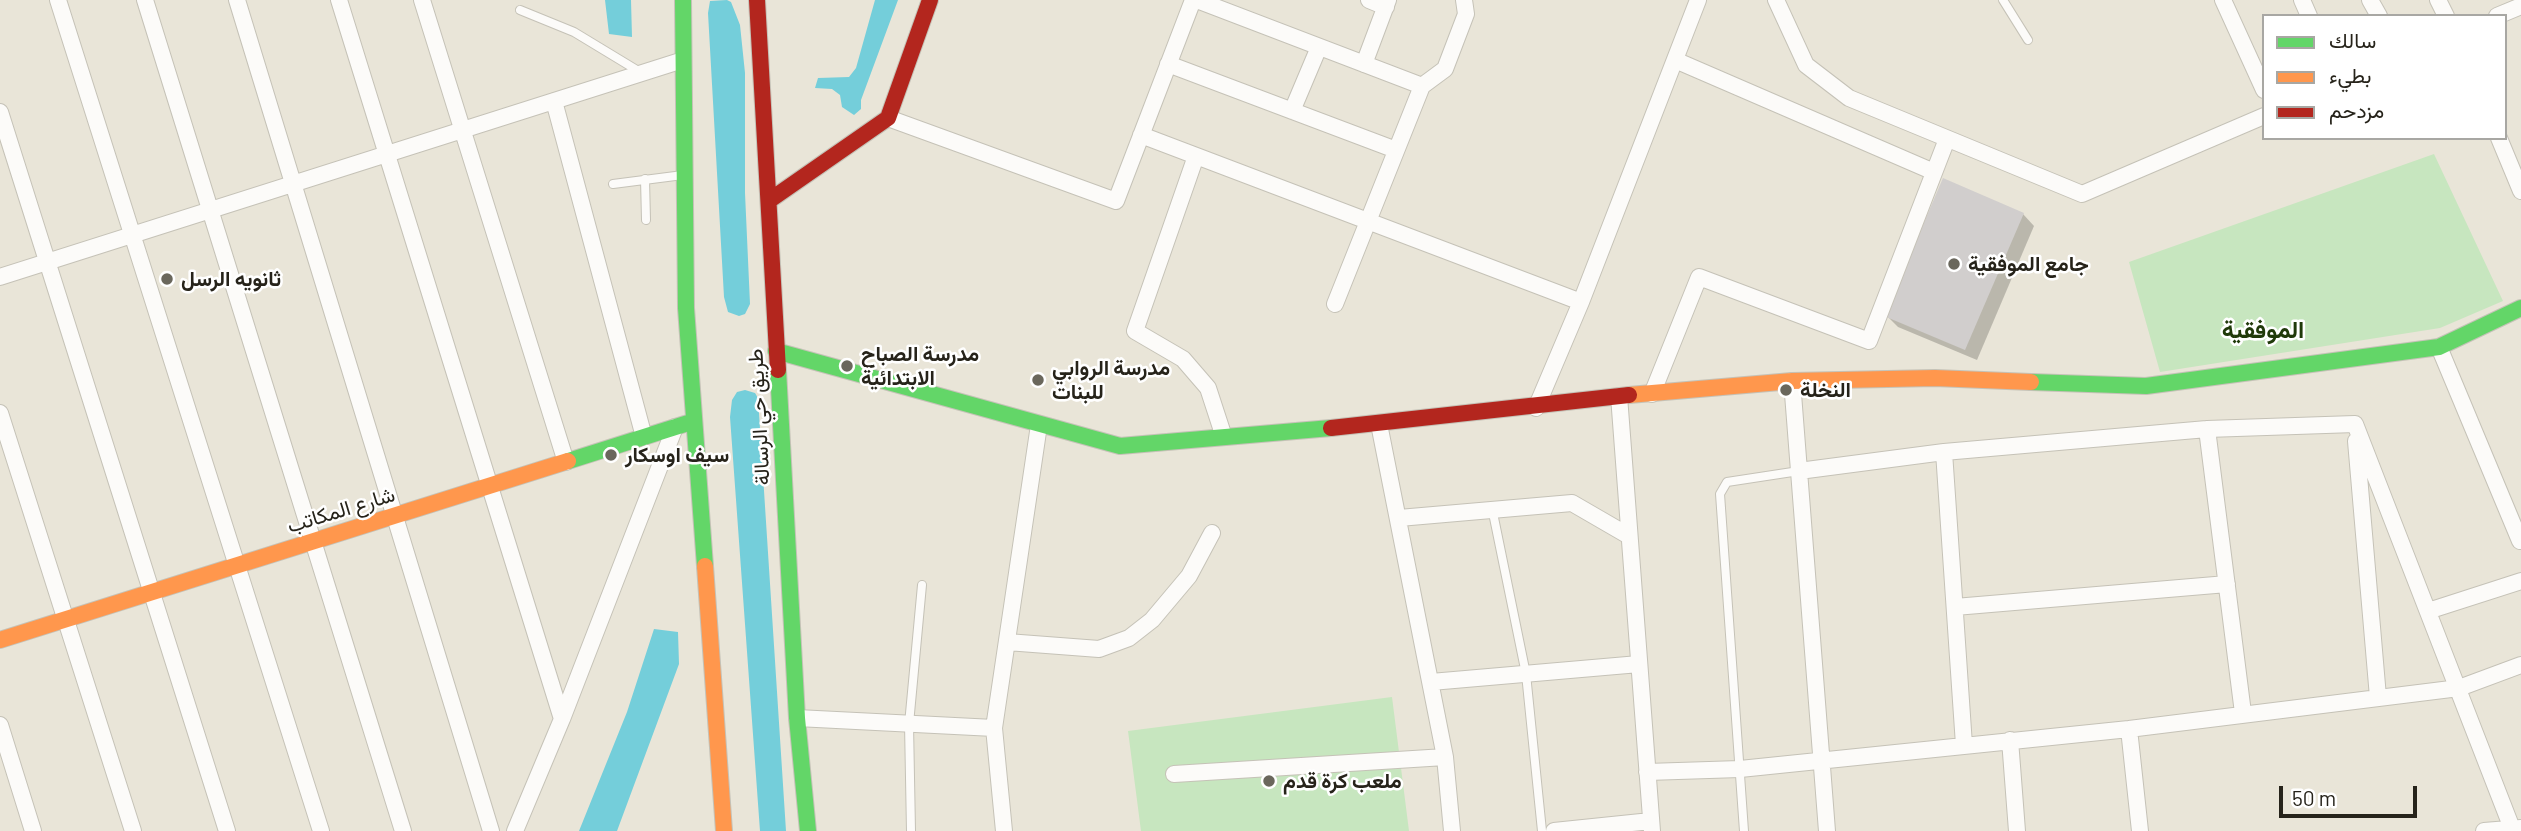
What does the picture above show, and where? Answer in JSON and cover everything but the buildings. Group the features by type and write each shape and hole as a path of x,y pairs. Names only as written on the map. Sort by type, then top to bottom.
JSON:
{"street":[{"path":"58,0 321,831"},
{"path":"145,0 403,831"},
{"path":"237,0 491,831"},
{"path":"339,0 562,719"},
{"path":"422,0 566,462"},
{"path":"683,0 686,308 724,831"},
{"name":"طريق حي الرسالة","path":"757,0 797,718 808,831"},
{"path":"770,200 888,118 930,0"},
{"path":"888,118 1116,201 1195,0 1422,86"},
{"path":"1364,64 1387,3 1369,0"},
{"path":"1335,304 1422,86 1445,69 1466,14 1464,0"},
{"path":"1536,408 1581,302 1698,0"},
{"path":"1776,0 1806,65 1849,98 2082,194 2262,118"},
{"path":"2223,0 2262,86"},
{"path":"2502,14 2521,6"},
{"path":"1292,111 1319,47"},
{"path":"1675,60 1934,172"},
{"path":"0,277 683,61"},
{"path":"1168,64 1396,150"},
{"path":"554,101 645,437"},
{"path":"0,112 227,831"},
{"path":"1141,135 1581,302"},
{"path":"1652,394 1699,277 1869,341 1947,139"},
{"path":"2499,140 2521,191"},
{"path":"1196,156 1135,331 1183,359 1208,388 1224,437"},
{"path":"776,352 1120,446 1379,424 1536,408 1619,396 1792,381 1935,378 2146,386 2439,346 2521,308"},
{"path":"2439,346 2520,541"},
{"path":"1792,381 1827,831"},
{"path":"1554,831 1651,826 1619,396"},
{"path":"0,413 132,831"},
{"name":"شارع المكاتب","path":"0,640 694,421"},
{"path":"1379,424 1445,757 1452,831"},
{"path":"1799,471 1944,452 2207,429 2354,424"},
{"path":"2354,424 2516,829 2484,831"},
{"path":"2354,424 2378,697"},
{"path":"1004,831 995,728 1039,425"},
{"path":"515,831 562,719 675,427"},
{"path":"2207,429 2243,713"},
{"path":"1944,452 1964,745"},
{"path":"1399,518 1572,503 1629,536"},
{"path":"1007,642 1099,649 1129,638 1152,620 1189,576 1212,533"},
{"path":"2428,611 2521,581"},
{"path":"1955,607 2227,584"},
{"path":"1431,682 1639,664"},
{"path":"1647,772 1740,769 2129,729 2459,688 2521,665"},
{"path":"797,718 995,728"},
{"path":"0,725 33,831"},
{"path":"2129,729 2140,831"},
{"path":"2010,740 2018,831"},
{"path":"1174,774 1445,757"}],"lane":[{"path":"2003,0 2028,40"},
{"path":"520,10 574,33 642,73"},
{"path":"613,184 686,174"},
{"path":"645,179 646,220"},
{"path":"1744,831 1720,494 1727,482 1799,471"},
{"path":"1492,508 1526,674 1542,831"},
{"path":"911,831 909,724 922,585"}],"green space":[{"path":"2434,154 2503,301 2440,328 2160,372 2129,262"},
{"name":"ملعب كرة قدم","path":"1392,697 1409,831 1141,831 1128,731"}],"water":[{"path":"605,0 631,0 632,37 609,34"},
{"path":"875,0 898,0 861,100 861,109 854,115 842,107 840,95 832,89 815,88 818,78 849,77 856,68"},
{"path":"710,1 731,2 740,25 745,73 745,193 750,304 745,314 739,316 728,312 724,297 708,13"},
{"path":"745,390 755,393 758,398 786,831 760,831 730,417 732,400 737,392"},
{"path":"654,629 678,632 679,664 617,831 579,831 627,712"}],"traffic: fast":[{"path":"683,0 686,308 705,566"},
{"path":"2031,382 2146,386 2439,347 2521,308"},
{"path":"776,351 1120,446 1331,428"},
{"path":"778,370 797,718 808,831"},
{"path":"568,461 694,421"}],"traffic: slow":[{"path":"1629,395 1792,381 1935,378 2031,382"},
{"path":"0,640 568,461"},
{"path":"705,566 724,831"}],"traffic: jam":[{"path":"757,0 778,370"},
{"path":"770,200 888,118 930,0"},
{"path":"1331,428 1629,395"}],"place":[{"name":"جامع الموفقية","path":"1954,264"},
{"name":"ثانويه الرسل","path":"167,279"},
{"name":"مدرسة الصباح الابتدائية","path":"847,366"},
{"name":"مدرسة الروابي للبنات","path":"1038,380"},
{"name":"النخلة","path":"1786,390"},
{"name":"سيف اوسكار","path":"611,455"},
{"name":"ملعب كرة قدم","path":"1269,781"}],"district":[{"name":"الموفقية","path":"2263,330"}]}
